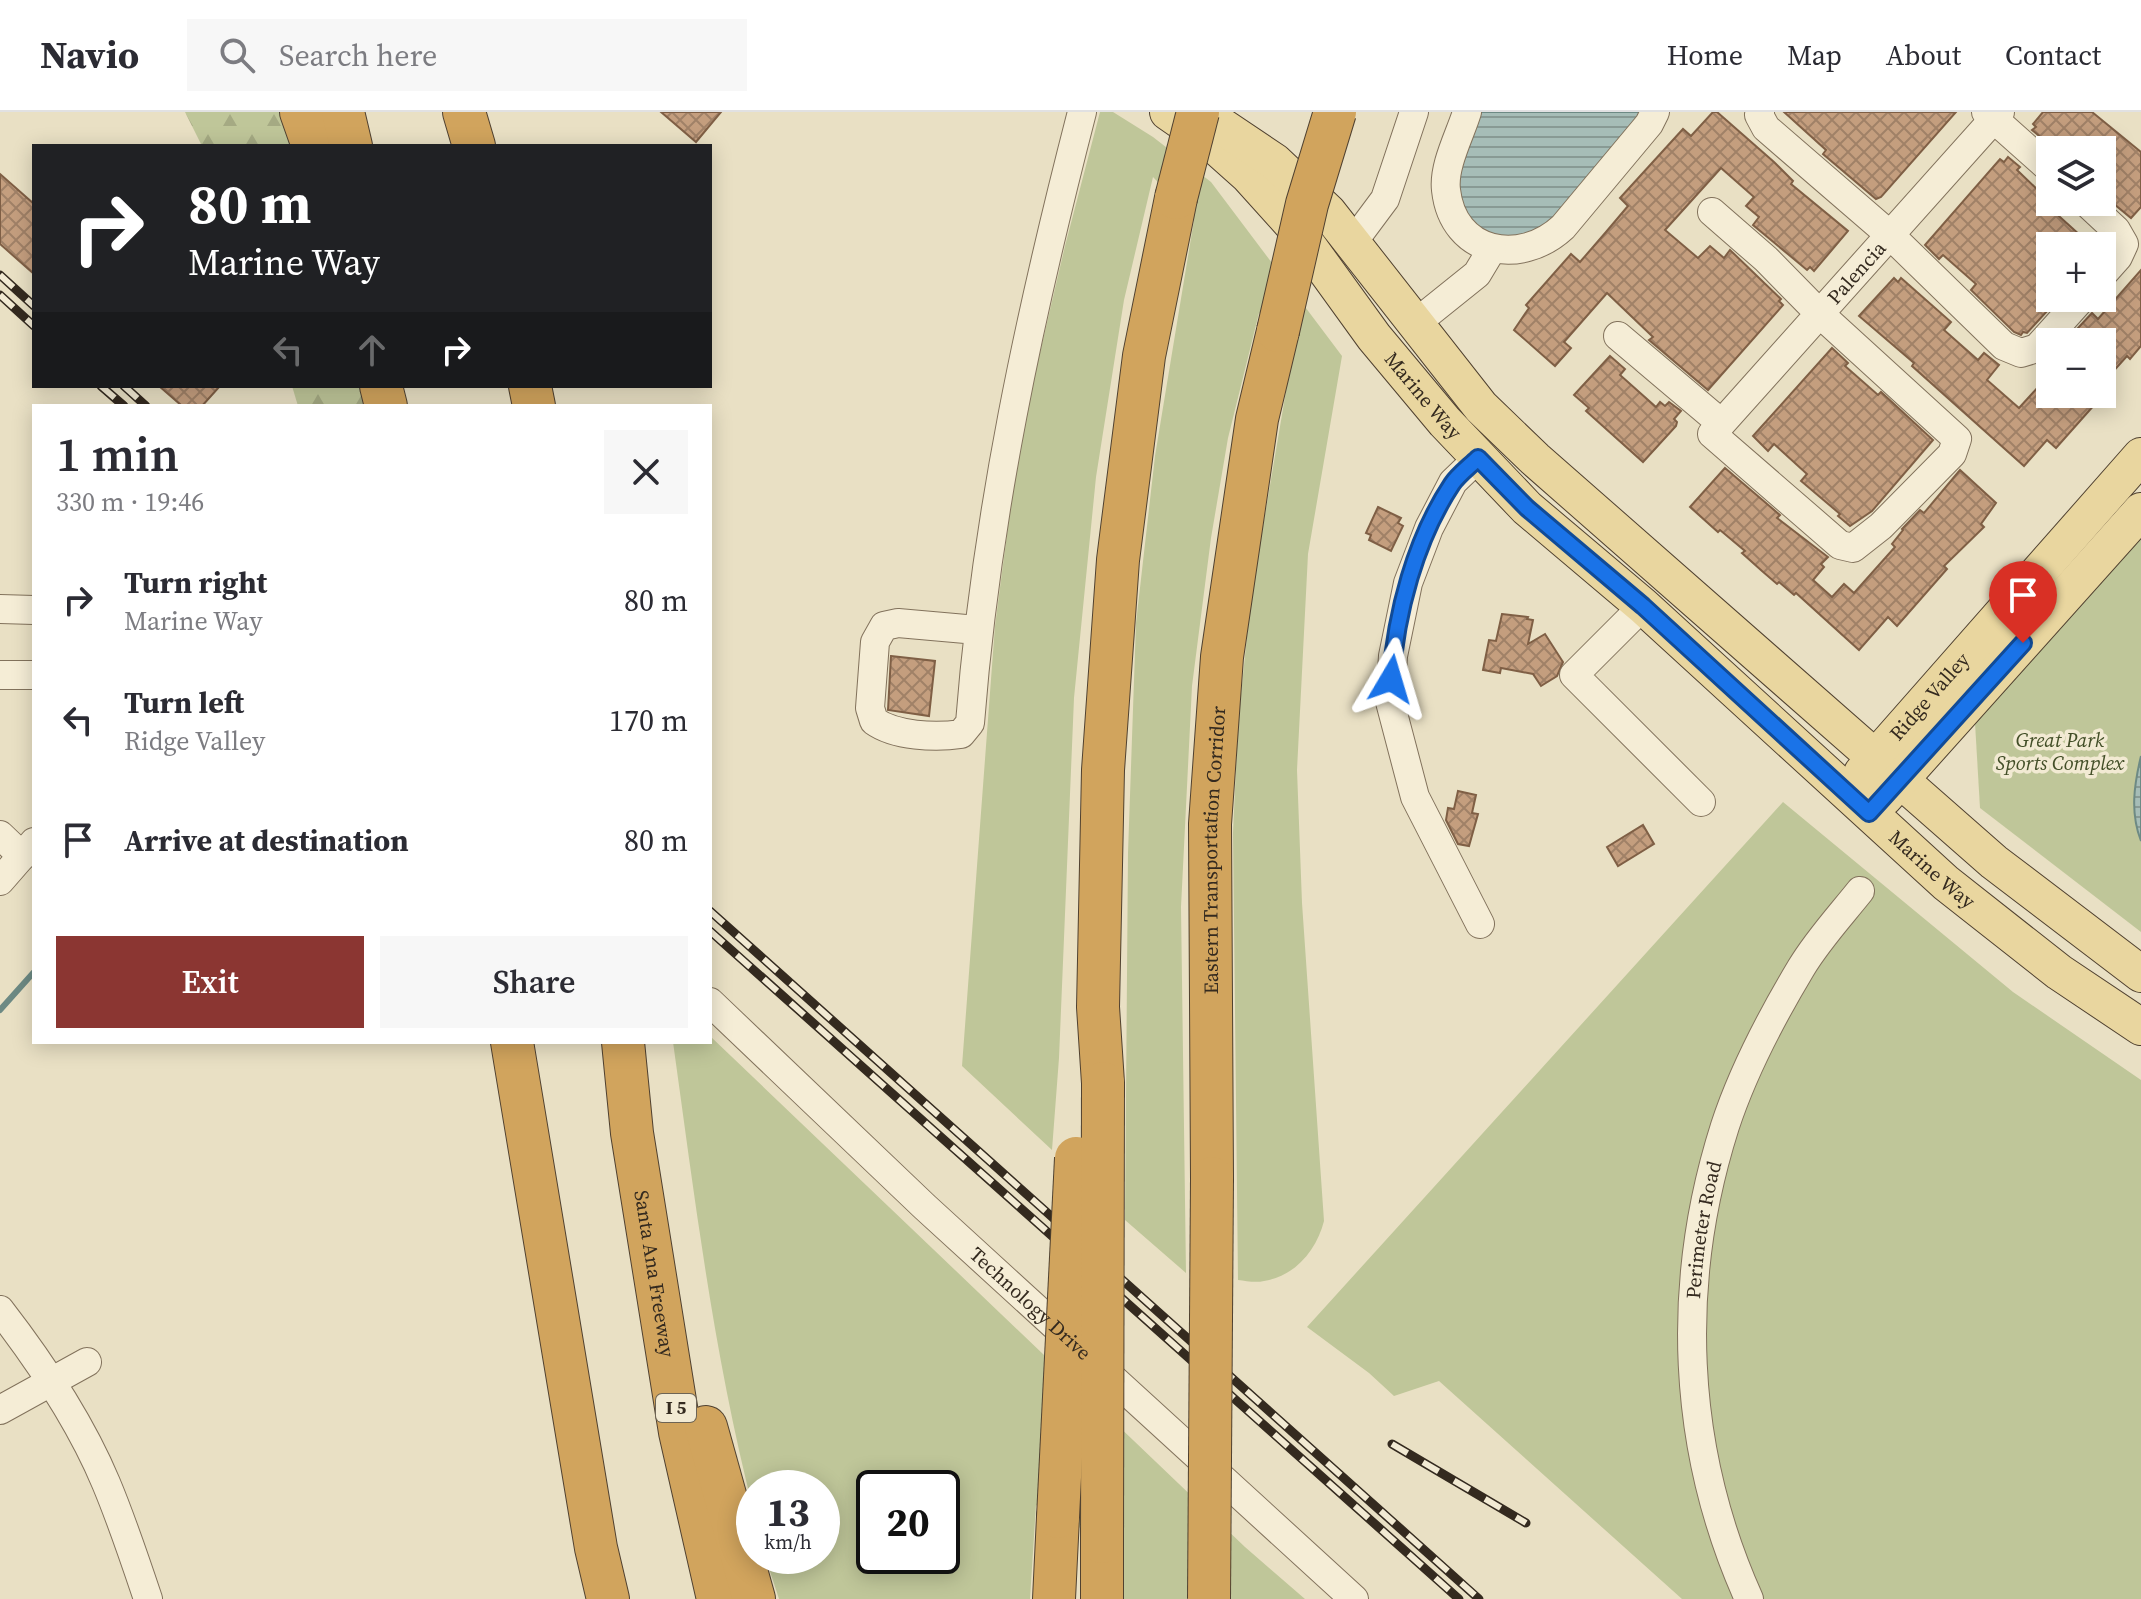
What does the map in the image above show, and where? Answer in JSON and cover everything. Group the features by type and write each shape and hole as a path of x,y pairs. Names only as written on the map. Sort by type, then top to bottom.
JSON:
{"highway":[{"path":"301,112 312,144"},
{"path":"343,112 351,144"},
{"path":"464,112 473,144"},
{"path":"1054,1599 1098,1007 1103,770 1118,560 1144,356 1176,198 1198,112"},
{"name":"Eastern Transportation Corridor","path":"1209,1599 1212,1392 1210,824 1222,657 1257,419 1307,204 1335,112"},
{"path":"512,1044 596,1548 608,1599"},
{"name":"Santa Ana Freeway","path":"623,1044 632,1133 680,1432 718,1599"},
{"path":"1091,1078 1102,1599"},
{"path":"646,1214 754,1599"},
{"path":"1212,1392 1231,1599"},
{"path":"596,1548 598,1599"}],"main road":[{"name":"Marine Way","path":"1168,112 1211,142 1239,167 1293,225 1374,337 1478,458 1527,508 1643,606 1946,883 2059,972 2141,1027"},
{"name":"Marine Way","path":"1198,112 1275,162 1328,212 1481,407 1535,459 1994,862 2141,974"},
{"name":"Ridge Valley","path":"1888,769 2141,456"},
{"name":"Ridge Valley","path":"1857,803 2141,511"}],"street":[{"path":"977,630 898,623 884,626 875,642 870,708 874,721 886,730 948,736 961,734 970,723 977,630 1007,440 1045,255 1082,112"},
{"path":"1353,242 1385,199 1414,112"},
{"path":"1467,112 1446,174 1446,190 1452,210 1475,241 1492,249 1510,252 1549,240 1563,227 1649,124 1655,112"},
{"path":"1760,112 1766,128 1890,235 2004,346 2021,353 2037,348 2069,312"},
{"path":"1994,114 2036,155"},
{"name":"Palencia","path":"1717,429 1994,114"},
{"path":"1618,336 1840,545 1853,548 1881,526 1952,454 1957,439 1712,212"},
{"path":"2101,216 2116,230 2124,244 2116,259"},
{"path":"1416,323 1477,274 1492,249"},
{"path":"1478,458 1453,482 1429,528 1408,583 1393,656 1390,702 1415,797 1480,924"},
{"path":"1643,606 1574,675 1701,802"},
{"path":"0,609 32,610"},
{"path":"0,675 32,675"},
{"path":"0,835 28,849 0,881"},
{"name":"Perimeter Road","path":"1749,1599 1715,1507 1700,1442 1693,1389 1694,1277 1701,1232 1725,1125 1757,1048 1802,965 1860,891"},
{"name":"Technology Drive","path":"712,1004 925,1207 1354,1599"},
{"path":"0,1310 51,1382 85,1440 106,1482 148,1599"},
{"path":"0,1410 87,1362"}],"green space":[{"path":"185,112 282,112 294,144 201,144"},
{"path":"1100,112 1113,112 1153,137 1211,182 1342,356 1308,554 1297,770 1302,903 1324,1221 1316,1241 1303,1260 1286,1273 1261,1282 1238,1280 1233,833 1238,724 1251,597 1294,344 1259,313 1228,438 1211,538 1192,686 1181,907 1186,1273 1125,1220 1128,853 1136,623 1155,456 1194,220 1153,177 1124,300 1096,477 1074,698 1059,1058 1052,1150 962,1066 995,626 1019,442"},
{"path":"293,388 368,388 372,404 297,404"},
{"name":"Great Park Sports Complex","path":"2141,537 2141,932 1980,808 1975,723"},
{"path":"1783,802 2013,992 2141,1080 2141,1599 1682,1599 1439,1381 1394,1396 1369,1373 1307,1327"},
{"path":"712,1038 1245,1547 1305,1599 1122,1599 1119,1548 1036,1505 1030,1599 779,1599 771,1574 840,1574 840,1470 744,1470 717,1337 673,1044 712,1044"}],"water":[{"path":"1477,112 1646,112 1550,231 1528,241 1479,233 1456,198 1458,169"},
{"path":"2141,756 2141,841 2135,820 2134,799"}],"building":[{"path":"661,112 721,112 696,142"},
{"path":"1713,112 1717,112 1774,162 1793,181 1791,184 1848,231 1814,271 1810,267 1807,270 1753,225 1759,217 1746,206 1754,197 1721,168 1665,230 1698,258 1710,246 1724,258 1730,250 1781,299 1779,301 1783,305 1708,390 1649,340 1653,337 1607,293 1564,342 1571,348 1555,366 1514,330 1529,308 1526,305 1571,254 1580,262 1628,206 1620,198 1683,129 1691,136"},
{"path":"1784,112 1956,112 1876,199 1823,154 1826,150"},
{"path":"2043,112 2092,112 2141,152 2141,207 2131,218 2116,206 2116,136 2039,136 2032,130 2036,127 2033,124"},
{"path":"2008,157 2036,188 2036,216 2059,216 2077,232 2036,232 2036,312 2046,312 2027,333 2021,335 2014,332 1971,290 1976,284 1943,255 1939,259 1925,245 2000,159 2004,162"},
{"path":"0,174 32,202 32,272 0,244"},
{"path":"2141,270 2141,346 2116,368 2116,328 2078,328 2092,313 2098,319 2104,312 2116,312 2116,298"},
{"path":"1894,278 1898,282 1901,278 1951,322 1944,330 1978,360 1984,353 1999,365 1987,380 2019,408 2036,389 2036,408 2092,408 2056,448 2047,440 2024,466 1859,316"},
{"path":"1832,348 1848,363 1845,366 1878,395 1881,392 1933,440 1872,511 1850,526 1801,481 1807,474 1774,444 1768,451 1753,436"},
{"path":"1610,356 1625,369 1620,375 1656,407 1660,402 1665,406 1669,402 1681,411 1674,419 1676,426 1643,462 1586,411 1589,408 1574,395"},
{"path":"161,388 218,388 204,404 180,404"},
{"path":"1725,468 1780,515 1777,518 1828,557 1813,580 1832,597 1844,584 1854,593 1895,547 1892,544 1902,529 1920,510 1924,513 1960,470 1996,503 1981,524 1984,527 1944,566 1947,569 1897,626 1888,617 1859,650 1796,593 1794,595 1779,582 1777,584 1742,553 1745,551 1690,507"},
{"path":"1378,507 1401,518 1398,523 1403,526 1391,551 1369,540 1371,535 1366,533"},
{"path":"1502,614 1533,620 1528,644 1545,634 1563,662 1557,676 1541,686 1533,674 1501,668 1500,673 1483,670 1489,640 1496,641"},
{"path":"891,656 935,661 929,716 888,710"},
{"path":"1458,791 1476,795 1472,813 1478,814 1469,846 1458,844 1446,820 1448,808 1454,809"},
{"path":"1643,825 1654,844 1618,866 1607,847"}],"waterway":[{"path":"0,1010 32,974"}],"railway":[{"path":"0,275 32,304"},
{"path":"0,295 32,324"},
{"path":"103,388 122,404"},
{"path":"126,388 144,404"},
{"path":"712,913 1479,1599"},
{"path":"712,933 1459,1599"},
{"path":"1392,1444 1526,1523"}],"route":[{"path":"1391,679 1408,583 1429,528 1453,482 1478,458 1527,508 1643,606 1869,813 2023,643"}]}
